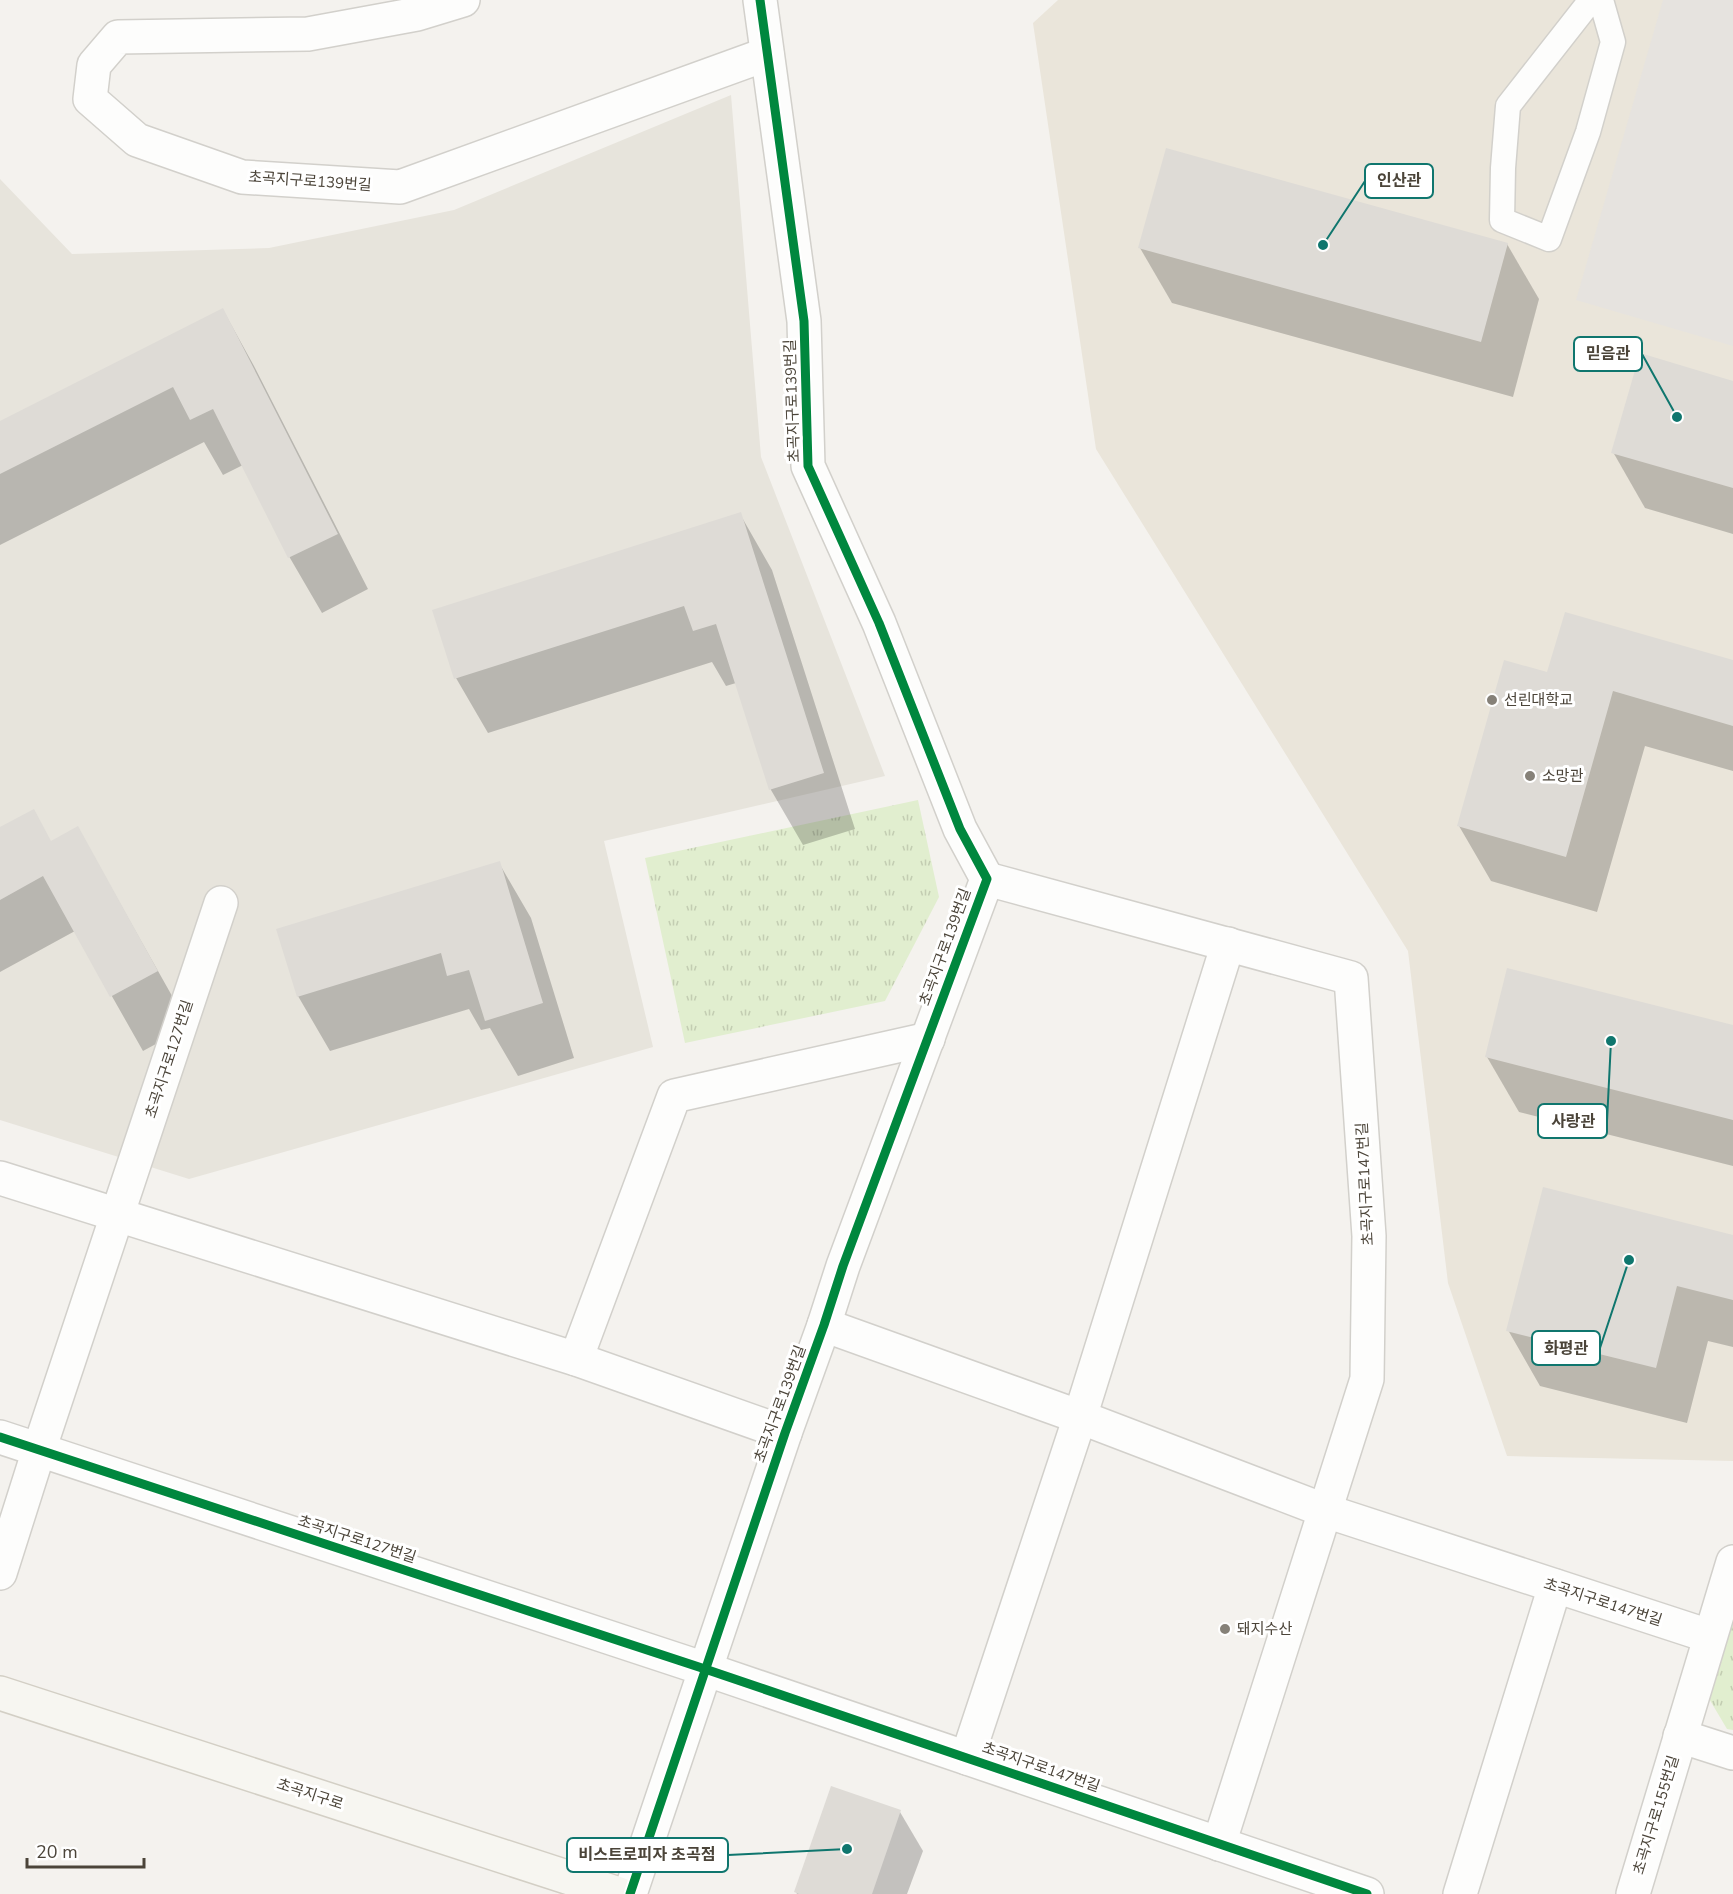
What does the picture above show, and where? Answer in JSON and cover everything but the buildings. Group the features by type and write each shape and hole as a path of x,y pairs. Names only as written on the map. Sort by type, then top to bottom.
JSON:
{"street":[{"name":"초곡지구로139번길","path":"463,0 417,14 308,34 118,37 94,65 90,99 137,140 242,177 400,187 767,54"},
{"name":"초곡지구로139번길","path":"630,1894 843,1266 987,879 960,829 879,622 808,466 804,321 760,0"},
{"name":"초곡지구로147번길","path":"987,879 1352,978 1369,1236 1367,1379 1219,1844"},
{"name":"초곡지구로127번길","path":"0,1573 221,903"},
{"name":"초곡지구로147번길","path":"967,1758 1080,1417 1228,944"},
{"path":"576,1359 674,1096 928,1039"},
{"path":"0,1178 576,1359 785,1433"},
{"name":"초곡지구로147번길","path":"824,1325 1080,1417 1326,1511 1709,1636"},
{"name":"초곡지구로127번길","path":"0,1437 705,1669"},
{"name":"초곡지구로155번길","path":"1633,1894 1709,1636 1733,1563"},
{"path":"1460,1894 1555,1586"},
{"name":"초곡지구로147번길","path":"705,1669 1367,1894"},
{"name":"초곡지구로","path":"0,1693 620,1894"},
{"name":"초곡지구로155번길","path":"1680,1736 1733,1753"}],"lane":[{"path":"1592,0 1508,106 1502,220 1549,239 1588,132 1613,42 1601,0"}],"shaded area":[{"name":"선린대학교","path":"1058,0 1733,0 1733,1461 1507,1456 1448,1283 1408,951 1096,449 1033,23"},
{"path":"1663,0 1733,0 1733,346 1576,300"},
{"path":"731,95 761,457 885,776 604,841 653,1047 189,1179 0,1120 0,179 72,254 269,248 454,210"}],"green space":[{"path":"918,800 939,897 885,1001 685,1043 645,858"},
{"path":"1733,1623 1733,1730 1727,1729 1708,1697"}],"cycle path":[{"path":"630,1894 843,1266 987,879 960,829 879,623 808,466 804,321 760,0"},
{"path":"0,1437 705,1669 1367,1894"}],"place":[{"name":"인산관","path":"1323,245"},
{"name":"믿음관","path":"1677,417"},
{"name":"선린대학교","path":"1492,700"},
{"name":"소망관","path":"1530,776"},
{"name":"사랑관","path":"1611,1041"},
{"name":"화평관","path":"1629,1260"},
{"name":"돼지수산","path":"1225,1629"},
{"name":"비스트로피자 초곡점","path":"847,1849"}]}
